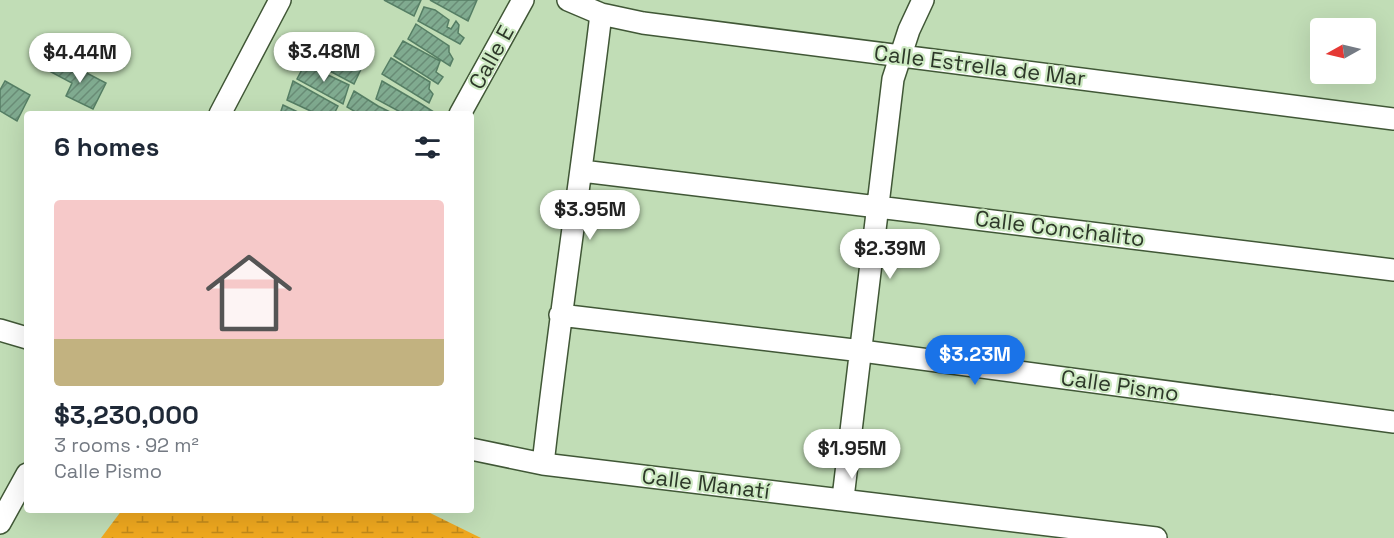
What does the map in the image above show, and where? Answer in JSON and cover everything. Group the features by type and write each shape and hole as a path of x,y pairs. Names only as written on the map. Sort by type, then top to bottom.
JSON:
{"street":[{"path":"222,111 280,0"},
{"name":"Calle E","path":"462,111 523,0"},
{"name":"Calle Estrella de Mar","path":"568,0 601,14 643,23 1394,119"},
{"path":"843,498 890,102 900,55 923,0"},
{"path":"543,464 560,315 582,171 601,14"},
{"name":"Calle Conchalito","path":"582,171 879,205 1394,270"},
{"name":"Calle Pismo","path":"560,315 862,351 1394,422"},
{"path":"0,330 24,337"},
{"name":"Calle Manatí","path":"474,449 543,464 843,498 1156,538"},
{"path":"0,523 24,479"}],"green space":[{"path":"120,513 430,513 481,538 101,538"}],"building":[{"path":"384,0 421,0 414,16"},
{"path":"430,0 477,0 468,21"},
{"path":"424,7 435,10 449,20 447,27 451,29 456,21 459,25 458,33 464,38 460,44 418,21"},
{"path":"416,24 449,46 453,59 450,66 408,39"},
{"path":"403,41 440,61 436,72 443,77 438,84 394,56"},
{"path":"316,44 361,69 354,84 307,59"},
{"path":"58,58 106,83 93,109 66,96 72,83 51,72"},
{"path":"391,58 430,82 429,89 433,94 429,103 382,74"},
{"path":"305,64 349,85 343,104 297,79"},
{"path":"5,81 30,95 17,121 0,111 0,90"},
{"path":"293,81 338,106 336,111 311,111 287,100"},
{"path":"382,81 432,111 398,111 376,99"},
{"path":"354,91 388,111 354,111 347,107"},
{"path":"283,105 296,111 281,111"}]}
